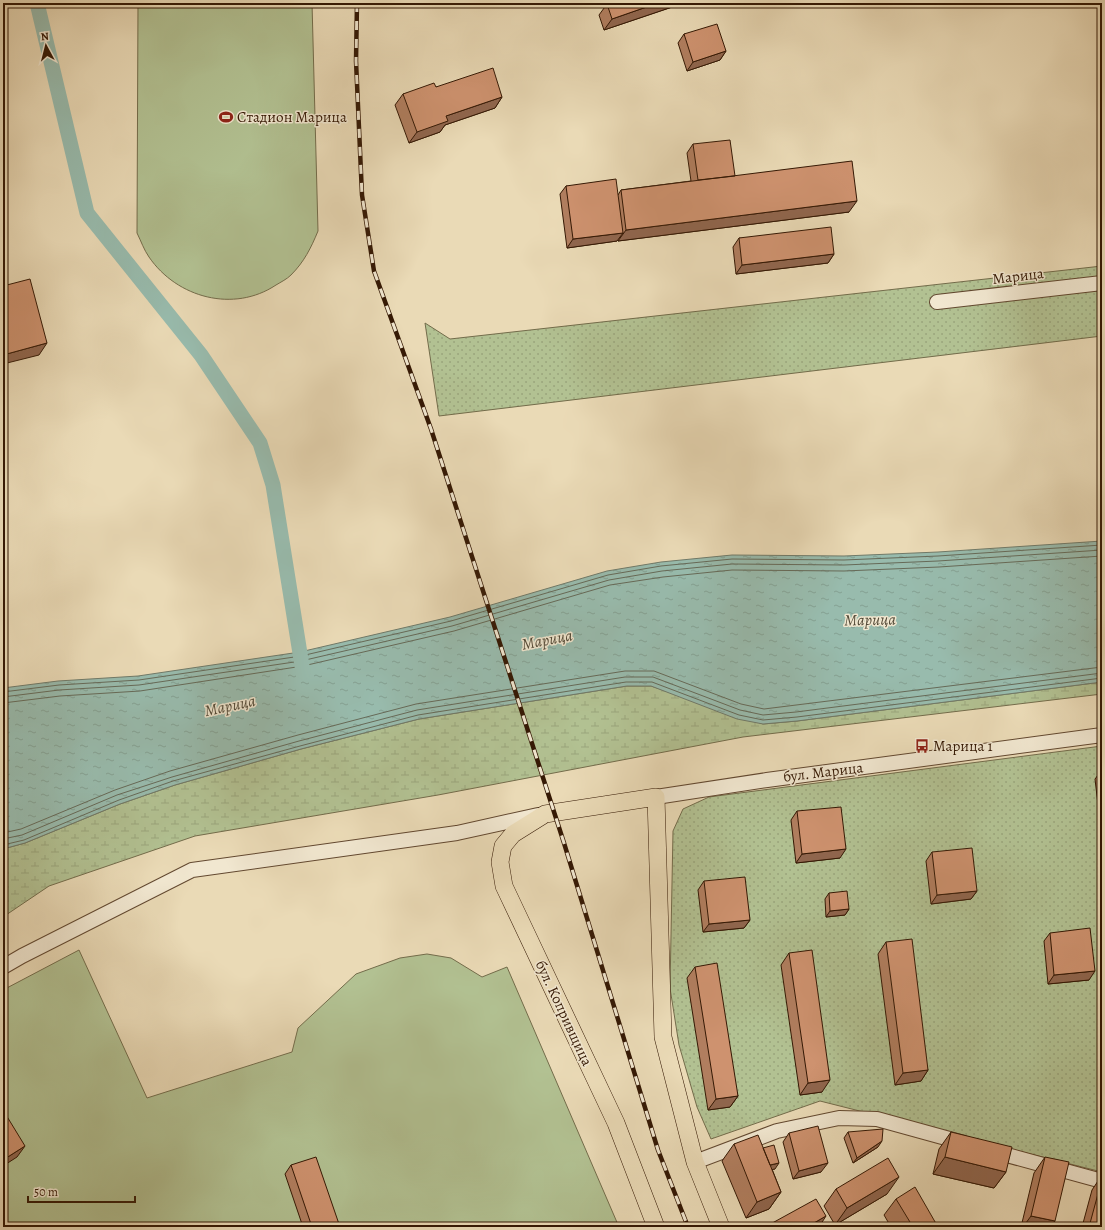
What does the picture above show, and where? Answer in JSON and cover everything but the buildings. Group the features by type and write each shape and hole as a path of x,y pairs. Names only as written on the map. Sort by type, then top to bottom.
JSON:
{"main road":[{"name":"бул. Марица","path":"545,814 656,797"},
{"path":"656,797 663,1037 695,1162 721,1227"},
{"name":"бул. Копривщица","path":"545,814 514,834 503,846 500,862 504,886 616,1123 656,1227"}],"street":[{"name":"Марица","path":"937,302 1102,283"},
{"name":"бул. Марица","path":"656,797 768,780 1102,735"},
{"path":"3,967 192,870 456,833 545,814"},
{"path":"695,1162 777,1131 839,1118 877,1119 1102,1181"}],"green space":[{"name":"Стадион Марица","path":"138,3 312,3 318,231 307,254 296,270 286,279 260,294 242,298 225,299 207,297 190,291 175,283 161,271 147,254 137,233"},
{"path":"1102,266 1102,336 439,416 425,323 450,339"},
{"path":"1102,682 1102,694 743,737 438,795 195,836 49,886 3,917 3,849 25,843 120,804 175,785 301,749 419,719 627,686 651,686 763,724 797,721"},
{"path":"1102,746 1102,1172 820,1101 711,1139 697,1107 679,1045 670,988 673,831 683,809 709,797"},
{"path":"79,950 147,1098 292,1052 298,1028 356,974 400,958 427,954 451,958 482,977 507,967 619,1227 3,1227 3,990"}],"water":[{"path":"1102,541 1102,682 797,721 763,724 737,719 651,686 627,686 419,719 301,749 175,785 120,804 25,843 3,849 3,688 58,681 138,676 300,652 450,617 607,571 661,562 732,555 844,556 938,552"}],"waterway":[{"path":"37,3 87,213 201,355 260,443 273,485 303,672"}],"railway":[{"path":"357,3 356,61 362,195 374,271 431,429 564,843 658,1150 688,1227"}],"place":[{"name":"Стадион Марица","path":"226,117"},
{"name":"Марица 1","path":"922,746"}]}
